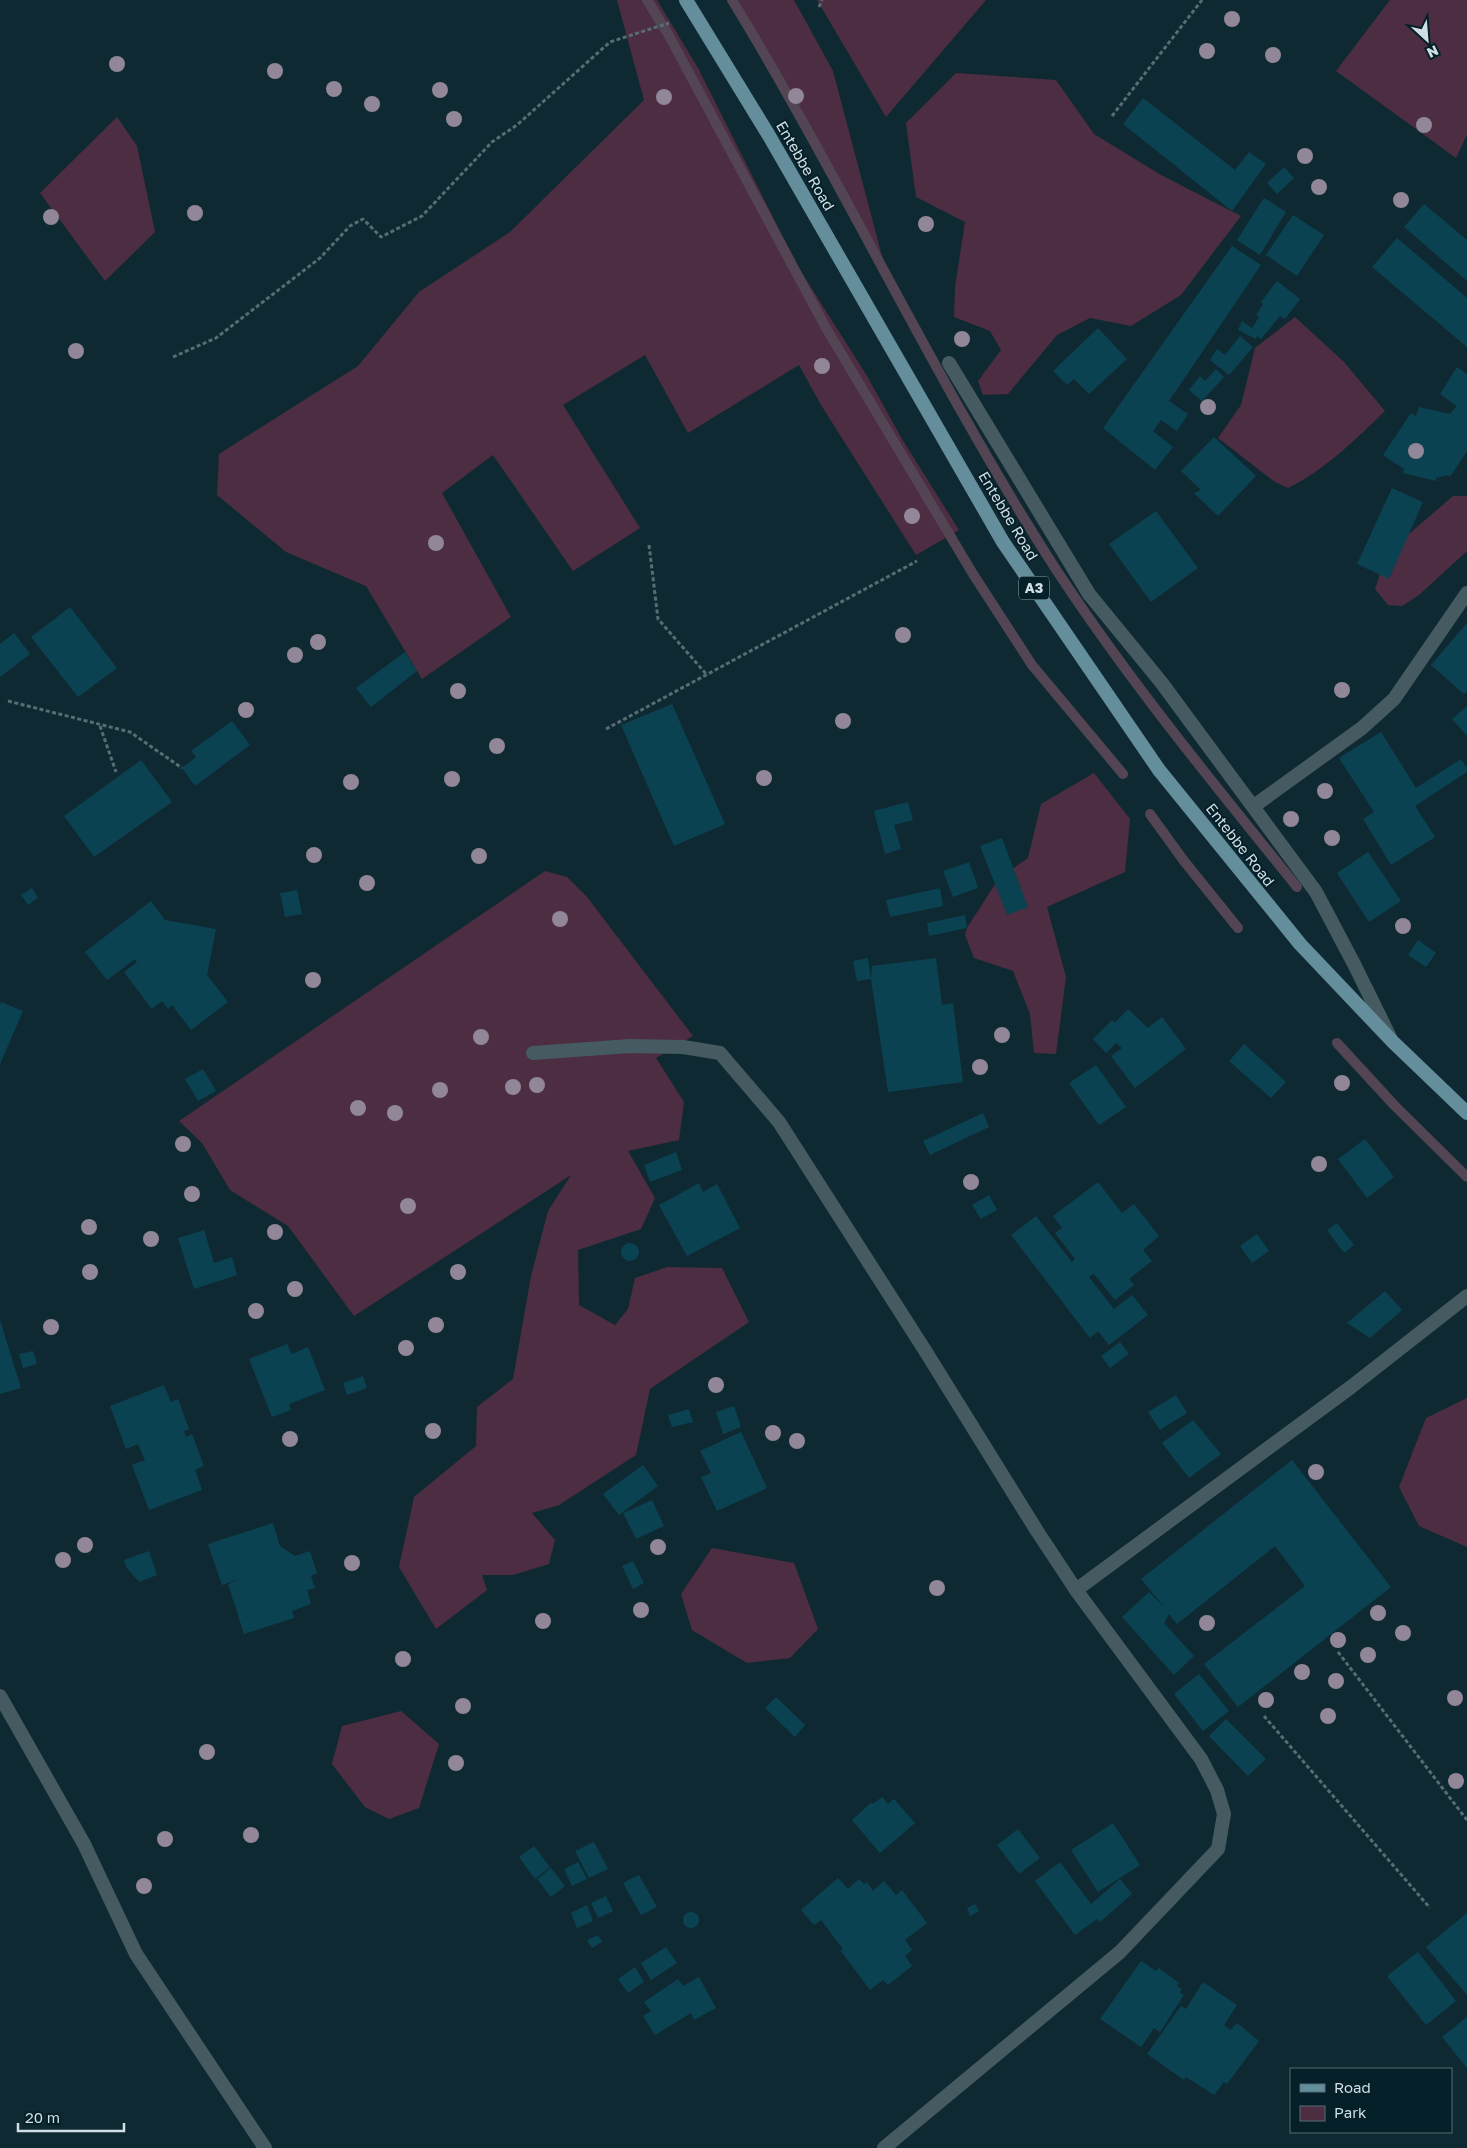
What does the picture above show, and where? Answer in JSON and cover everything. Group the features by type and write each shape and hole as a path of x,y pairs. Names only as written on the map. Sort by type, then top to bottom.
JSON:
{"main road":[{"name":"Entebbe Road","path":"686,0 782,160 1003,542 1159,770 1268,908 1338,986 1467,1113"}],"street":[{"path":"949,363 1089,594 1161,682 1316,892 1346,946 1393,1042"},
{"path":"1254,806 1362,728 1394,700 1467,593"},
{"path":"533,1053 630,1046 683,1047 720,1054 778,1122 926,1352 1036,1531 1076,1590 1201,1759 1217,1790 1224,1814 1218,1849 1120,1952 884,2148"},
{"path":"1076,1590 1351,1387 1467,1296"},
{"path":"0,1696 84,1844 136,1954 266,2148"}],"path":[{"path":"819,7 822,0"},
{"path":"1112,116 1202,0"},
{"path":"173,357 216,338 320,258 350,226 363,220 381,237 422,216 492,142 517,125 610,42 653,26 670,23"},
{"path":"649,545 658,619 706,675"},
{"path":"606,729 917,561"},
{"path":"8,701 130,732 182,768"},
{"path":"100,725 116,772"},
{"path":"1338,1652 1467,1820"},
{"path":"1264,1716 1430,1908"}],"green space":[{"path":"617,0 657,0 698,68 798,267 867,376 902,439 959,530 916,555 821,405 799,365 688,433 645,355 563,405 640,528 573,571 493,455 442,493 511,617 422,679 366,586 286,552 217,495 219,454 358,366 419,292 510,232 644,100"},
{"path":"728,0 794,0 833,71 883,260"},
{"path":"817,0 986,0 886,117"},
{"path":"1390,0 1467,0 1467,135 1456,158 1336,71"},
{"path":"956,73 1056,80 1094,134 1161,175 1241,216 1181,295 1131,326 1090,318 1057,335 1008,394 983,395 978,381 1001,350 990,331 954,317 955,287 965,222 916,197 906,123"},
{"path":"117,117 137,146 155,232 105,281 40,193"},
{"path":"1295,317 1344,362 1385,411 1327,463 1302,481 1288,488 1275,482 1218,438 1241,405 1255,348"},
{"path":"1453,496 1467,496 1467,551 1419,595 1402,606 1388,605 1375,589 1387,553"},
{"path":"1094,773 1130,819 1125,872 1047,907 1066,977 1056,1054 1034,1053 1030,1014 1013,971 974,958 965,935 967,928 999,878 1028,858 1041,804"},
{"path":"545,871 567,877 587,897 693,1036 656,1058 684,1102 679,1140 628,1151 655,1198 641,1229 578,1250 579,1305 615,1325 628,1309 635,1278 667,1267 722,1268 749,1322 650,1389 636,1455 559,1505 532,1513 555,1540 549,1564 513,1575 482,1575 487,1590 436,1629 399,1567 414,1497 476,1446 477,1407 513,1379 531,1276 548,1211 571,1175 354,1316 288,1226 230,1190 202,1143 179,1121"},
{"path":"1467,1398 1467,1547 1419,1526 1399,1487 1426,1418"},
{"path":"712,1548 794,1563 818,1629 790,1658 747,1663 692,1630 681,1594"},
{"path":"401,1711 439,1744 419,1808 389,1819 365,1807 332,1764 342,1726"}],"building":[{"path":"1143,98 1235,170 1249,152 1266,164 1232,211 1123,124"},
{"path":"1284,167 1294,178 1277,194 1267,183"},
{"path":"1264,198 1286,212 1260,255 1237,240"},
{"path":"1424,204 1467,240 1467,281 1404,227"},
{"path":"1293,215 1324,235 1297,276 1266,255"},
{"path":"1397,238 1467,298 1467,347 1372,267"},
{"path":"1232,246 1261,265 1169,401 1188,414 1177,431 1161,420 1153,431 1173,447 1155,470 1103,428"},
{"path":"1277,281 1300,299 1285,319 1280,316 1261,339 1257,336 1256,339 1238,330 1242,321 1252,328 1259,317 1256,315 1263,304 1261,302"},
{"path":"1098,328 1127,359 1089,394 1074,379 1067,385 1053,371"},
{"path":"1240,336 1253,347 1229,375 1210,360 1217,349 1225,355"},
{"path":"1457,367 1467,374 1467,451 1450,477 1448,475 1436,478 1436,481 1403,473 1404,469 1383,455 1411,413 1416,416 1419,407 1450,414 1457,406 1440,394"},
{"path":"1216,369 1224,377 1202,401 1189,390 1200,376 1205,381"},
{"path":"1214,437 1256,476 1218,516 1194,493 1201,490 1181,471"},
{"path":"1392,488 1423,502 1389,579 1357,564"},
{"path":"1156,511 1198,568 1151,602 1109,544"},
{"path":"70,607 117,668 78,697 31,637"},
{"path":"1467,623 1467,692 1464,694 1431,665"},
{"path":"14,633 30,654 0,677 0,644"},
{"path":"405,652 417,671 371,707 356,688"},
{"path":"672,704 725,824 674,846 621,725"},
{"path":"1467,706 1467,736 1452,719"},
{"path":"232,721 250,745 195,786 182,768 196,757 191,751"},
{"path":"1381,732 1416,788 1461,759 1467,768 1467,772 1415,806 1435,837 1391,865 1363,819 1374,812 1339,758"},
{"path":"141,760 172,802 94,857 64,816"},
{"path":"908,802 913,820 894,825 901,849 885,854 874,811"},
{"path":"1002,838 1028,907 1007,915 980,846"},
{"path":"1368,852 1401,901 1369,922 1337,873"},
{"path":"969,862 978,888 953,897 943,871"},
{"path":"32,888 38,898 28,905 21,895"},
{"path":"940,888 943,906 890,917 886,900"},
{"path":"297,890 302,914 285,917 280,893"},
{"path":"151,901 165,920 216,929 207,975 228,1002 191,1030 172,1005 168,1009 162,1001 152,1009 124,972 137,962 135,959 107,980 85,952"},
{"path":"965,915 967,928 929,936 927,923"},
{"path":"1418,940 1436,953 1426,967 1408,955"},
{"path":"868,958 871,979 857,981 853,961"},
{"path":"936,958 942,1005 953,1003 963,1082 888,1092 871,979 872,966"},
{"path":"1,1002 23,1011 0,1064 0,1005"},
{"path":"1128,1009 1148,1028 1162,1017 1186,1049 1135,1088 1111,1056 1122,1048 1116,1043 1106,1053 1093,1039 1112,1020 1115,1023"},
{"path":"1244,1044 1286,1082 1271,1098 1229,1061"},
{"path":"1096,1065 1126,1107 1099,1125 1069,1083"},
{"path":"203,1069 216,1091 198,1101 185,1079"},
{"path":"983,1113 989,1127 930,1155 923,1141"},
{"path":"1365,1139 1394,1177 1367,1198 1338,1159"},
{"path":"676,1152 682,1170 650,1182 644,1165"},
{"path":"1098,1182 1122,1213 1134,1204 1159,1236 1143,1250 1152,1261 1129,1279 1134,1285 1115,1300 1094,1274 1089,1277 1114,1309 1132,1295 1148,1315 1109,1345 1098,1331 1090,1338 1011,1235 1036,1216 1072,1262 1075,1259 1055,1233 1062,1228 1053,1216"},
{"path":"699,1183 703,1192 717,1184 740,1228 687,1256 659,1205"},
{"path":"989,1195 997,1210 981,1219 972,1205"},
{"path":"1337,1223 1354,1245 1344,1253 1327,1230"},
{"path":"204,1230 214,1263 232,1257 237,1275 194,1289 178,1238"},
{"path":"1257,1234 1269,1251 1252,1263 1240,1246"},
{"path":"626,1243 634,1243 639,1248 637,1259 626,1261 621,1256 621,1248"},
{"path":"1385,1291 1402,1310 1370,1338 1347,1323"},
{"path":"0,1320 21,1388 0,1394"},
{"path":"1120,1342 1129,1354 1110,1368 1101,1356"},
{"path":"287,1344 292,1354 308,1347 325,1390 289,1404 291,1410 272,1417 249,1359"},
{"path":"33,1351 37,1364 23,1368 19,1354"},
{"path":"363,1376 367,1388 347,1395 343,1383"},
{"path":"164,1385 171,1402 178,1399 189,1429 184,1431 186,1437 192,1434 204,1466 195,1470 202,1490 149,1510 132,1465 145,1460 138,1444 126,1449 110,1406"},
{"path":"1176,1395 1187,1413 1160,1430 1148,1412"},
{"path":"734,1406 741,1427 723,1434 716,1412"},
{"path":"689,1409 693,1422 672,1427 668,1415"},
{"path":"1193,1420 1221,1454 1189,1478 1162,1443"},
{"path":"741,1432 767,1488 717,1511 701,1477 711,1473 700,1451"},
{"path":"1292,1460 1391,1587 1238,1707 1204,1664 1305,1586 1275,1546 1177,1624 1169,1614 1164,1623 1194,1656 1174,1675 1122,1617 1149,1592 1165,1608 1141,1579"},
{"path":"643,1465 658,1486 619,1515 603,1494"},
{"path":"652,1500 664,1526 636,1539 623,1513"},
{"path":"273,1523 280,1546 295,1556 310,1551 317,1573 311,1576 315,1588 307,1590 311,1604 292,1611 294,1618 244,1634 228,1584 240,1579 222,1585 208,1544"},
{"path":"149,1551 157,1575 139,1582 127,1568 124,1560"},
{"path":"633,1561 644,1583 633,1589 622,1566"},
{"path":"1199,1674 1229,1711 1203,1731 1174,1694"},
{"path":"776,1697 805,1725 795,1737 765,1708"},
{"path":"1226,1719 1266,1759 1248,1776 1209,1736"},
{"path":"882,1797 888,1804 894,1799 915,1823 880,1853 852,1820 872,1802 873,1804"},
{"path":"1113,1823 1140,1865 1098,1892 1071,1850"},
{"path":"1018,1829 1040,1858 1019,1874 997,1845"},
{"path":"594,1842 608,1869 589,1878 575,1851"},
{"path":"534,1846 550,1867 535,1879 519,1857"},
{"path":"578,1862 587,1879 572,1886 564,1869"},
{"path":"1060,1862 1091,1904 1120,1879 1132,1894 1100,1922 1097,1919 1075,1935 1035,1881"},
{"path":"551,1868 565,1886 551,1897 537,1879"},
{"path":"639,1875 657,1907 641,1915 623,1883"},
{"path":"838,1878 848,1889 859,1879 864,1884 867,1882 873,1891 884,1881 896,1895 902,1890 927,1923 905,1940 912,1950 905,1956 912,1966 888,1985 883,1980 870,1990 840,1950 843,1949 821,1920 814,1925 801,1910"},
{"path":"606,1896 613,1911 598,1918 591,1903"},
{"path":"975,1904 979,1911 970,1916 967,1908"},
{"path":"587,1905 593,1921 577,1928 571,1913"},
{"path":"688,1912 694,1912 699,1917 697,1926 688,1928 683,1923 683,1917"},
{"path":"1467,1913 1467,1995 1426,1947"},
{"path":"598,1935 602,1942 592,1948 587,1940"},
{"path":"666,1947 677,1963 651,1980 641,1963"},
{"path":"1418,1952 1456,2001 1426,2025 1387,1976"},
{"path":"1141,1961 1156,1971 1159,1968 1179,1983 1177,1986 1182,1989 1180,1993 1184,1995 1160,2032 1154,2028 1141,2047 1100,2019"},
{"path":"635,1967 644,1982 628,1993 618,1979"},
{"path":"699,1977 716,2008 694,2020 691,2013 655,2035 643,2016 651,2011 644,2002 678,1979 683,1986"},
{"path":"1203,1982 1237,2005 1224,2025 1230,2030 1237,2023 1259,2041 1227,2084 1224,2082 1214,2095 1186,2077 1184,2080 1147,2054 1181,2006 1186,2009"},
{"path":"1467,2017 1467,2068 1442,2037"}],"waterway":[{"path":"647,0 668,34 826,328 973,574 1032,665 1123,774"},
{"path":"732,0 814,142 972,430 1057,571 1143,693 1297,887"},
{"path":"1150,814 1184,861 1238,928"},
{"path":"1337,1043 1395,1106 1467,1177"}]}
